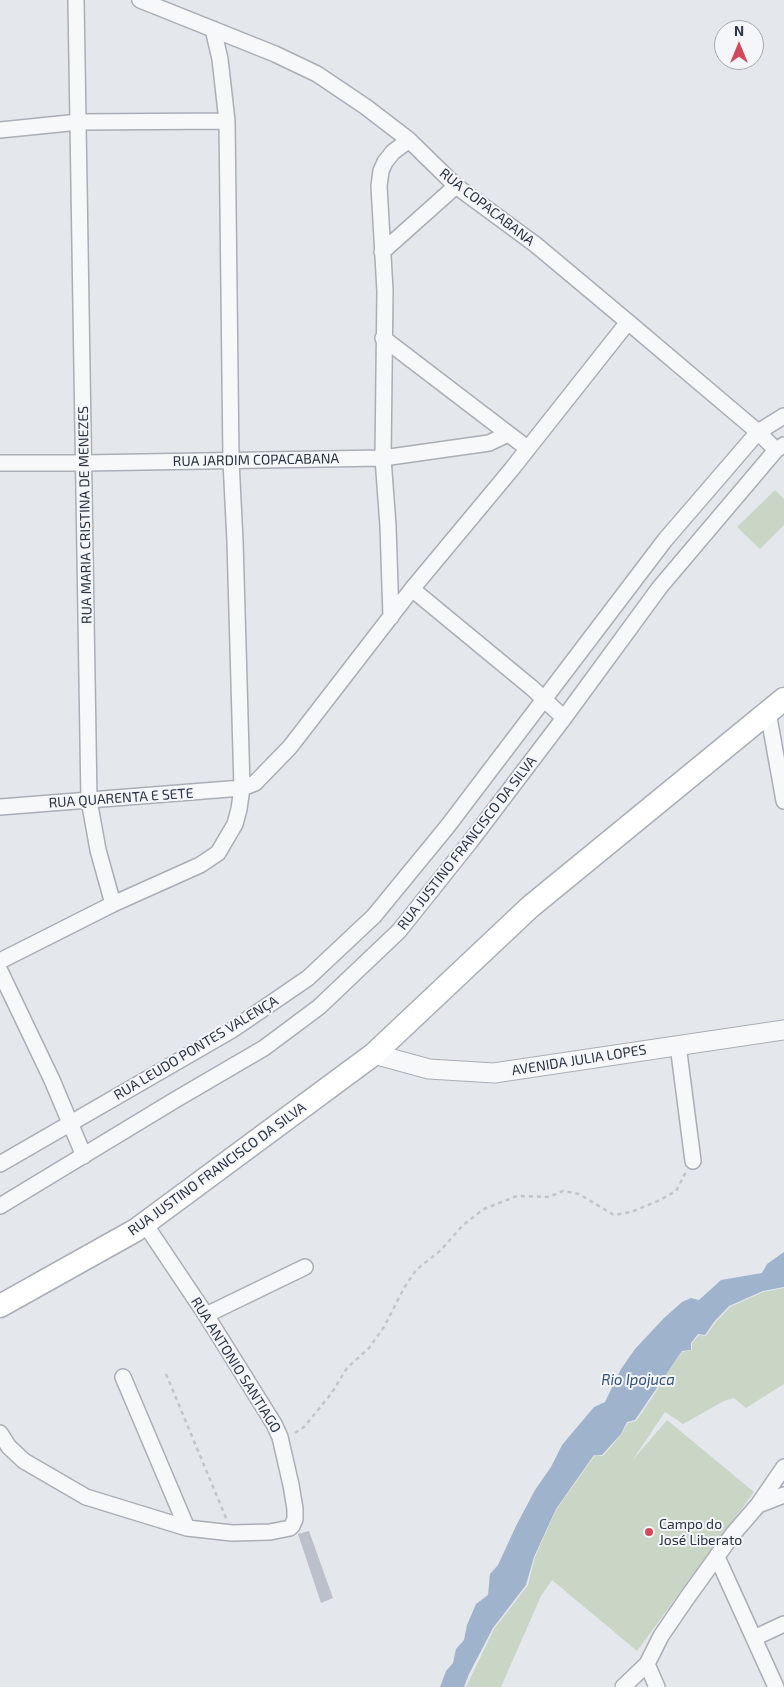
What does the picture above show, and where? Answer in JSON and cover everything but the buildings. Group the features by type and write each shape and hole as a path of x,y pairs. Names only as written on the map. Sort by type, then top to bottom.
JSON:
{"main road":[{"name":"RUA JUSTINO FRANCISCO DA SILVA","path":"0,1306 145,1224 374,1054 530,907 779,703"}],"street":[{"name":"RUA MARIA CRISTINA DE MENEZES","path":"76,0 89,800 98,850 113,904"},
{"name":"RUA COPACABANA","path":"140,0 274,54 318,74 366,107 409,140 456,186 536,245 758,432 780,448"},
{"path":"0,961 113,904 200,865 218,853 235,824 242,788 236,541 231,461 228,121 220,59 213,29"},
{"path":"0,130 79,122 228,121"},
{"path":"391,617 388,526 383,458 385,291 379,186 381,171 393,152 409,140"},
{"path":"382,252 456,186"},
{"path":"242,788 255,783 290,747 412,589 511,470 628,322"},
{"path":"383,338 527,448"},
{"name":"RUA LEUDO PONTES VALENÇA","path":"0,1164 232,1030 308,978 374,916 447,827 665,540 758,432 784,416"},
{"name":"RUA JARDIM COPACABANA","path":"0,464 383,458 489,442 508,434"},
{"name":"RUA JUSTINO FRANCISCO DA SILVA","path":"0,1206 174,1100 264,1048 319,1007 399,932 564,718 660,587 780,448"},
{"path":"412,589 564,718"},
{"path":"779,703 784,801"},
{"name":"RUA QUARENTA E SETE","path":"0,807 242,788"},
{"path":"0,971 52,1080 84,1156"},
{"name":"AVENIDA JULIA LOPES","path":"374,1054 429,1069 494,1073 784,1030"},
{"path":"678,1046 693,1161"},
{"name":"RUA ANTONIO SANTIAGO","path":"145,1224 206,1315 268,1415 282,1443 291,1485 295,1520 290,1528 282,1530 232,1533"},
{"path":"206,1315 305,1267"},
{"path":"123,1377 187,1528"},
{"path":"0,1433 9,1447 24,1460 86,1497 187,1528 232,1533"},
{"path":"623,1687 647,1664 661,1636 733,1534 758,1505 784,1467"},
{"path":"758,1505 784,1495"},
{"path":"717,1557 776,1687"},
{"path":"754,1638 784,1624"},
{"path":"647,1664 657,1687"}],"path":[{"path":"282,1443 304,1427 331,1394 347,1368 369,1348 384,1327 404,1288 416,1270 441,1250 463,1225 484,1209 517,1196 549,1197 563,1191 579,1194 614,1215 631,1212 676,1191 693,1161"},
{"path":"166,1374 232,1533"}],"green space":[{"path":"775,490 784,499 784,525 760,549 737,527"},
{"path":"784,1288 784,1384 746,1408 734,1398 724,1401 683,1424 665,1412 632,1461 667,1420 754,1492 637,1651 552,1580 541,1596 501,1687 466,1687 494,1629 528,1585 535,1557 556,1510 595,1455 603,1456 621,1435 628,1423 636,1421 682,1352 692,1350 692,1343 699,1335 706,1336 730,1307 763,1292"}],"water":[{"name":"Rio Ipojuca","path":"784,1252 784,1287 763,1291 729,1306 705,1335 698,1334 691,1343 691,1350 682,1351 635,1420 627,1422 621,1434 602,1455 594,1455 556,1509 534,1557 526,1585 493,1628 464,1687 440,1687 446,1671 453,1663 456,1649 464,1640 467,1625 476,1604 488,1595 490,1574 498,1565 535,1490 551,1467 562,1445 594,1407 605,1402 621,1369 635,1349 682,1302 691,1298 699,1300 721,1280 762,1273 767,1264"}],"place":[{"name":"Campo do José Liberato","path":"649,1532"}]}
